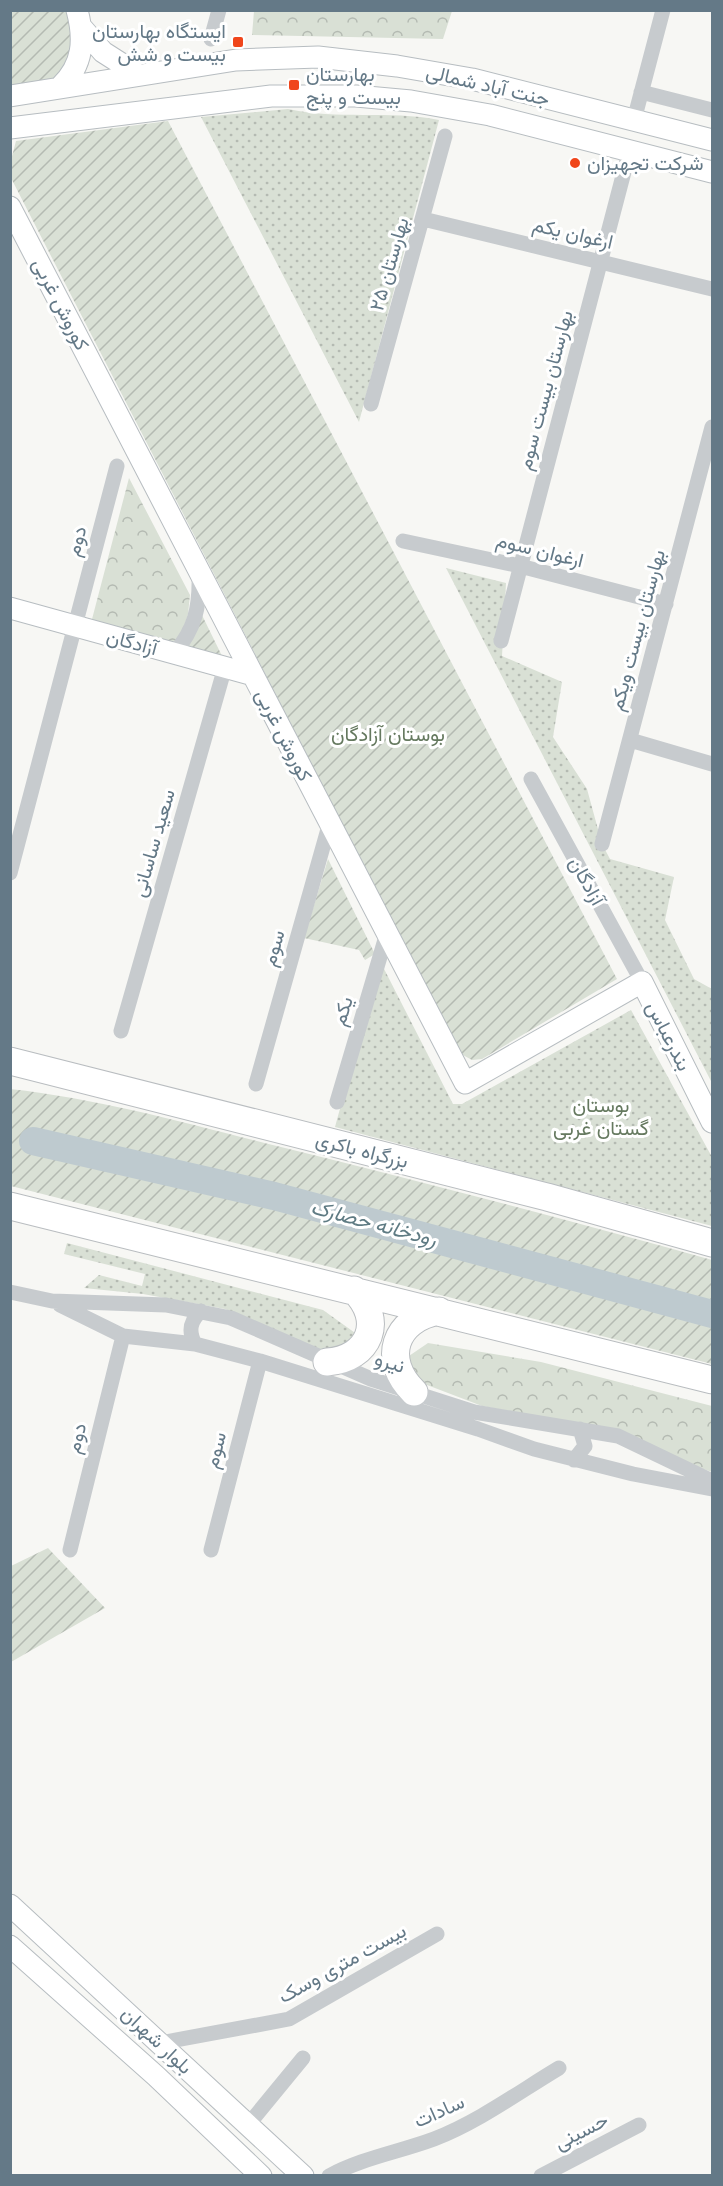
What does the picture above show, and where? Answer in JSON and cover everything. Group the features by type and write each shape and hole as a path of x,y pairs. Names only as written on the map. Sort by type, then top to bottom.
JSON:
{"highway":[{"name":"بزرگراه باکری","path":"10,1061 547,1197 712,1243"},
{"path":"10,1206 712,1380"},
{"path":"327,1362 352,1356 369,1336 370,1311 354,1290"},
{"path":"414,1392 397,1370 395,1356 397,1342 403,1330 413,1320 439,1311"}],"street":[{"path":"211,39 219,10"},
{"path":"634,120 663,10"},
{"path":"79,19 103,52 139,75"},
{"path":"61,87 72,75 82,49 79,19"},
{"name":"جنت آباد شمالی","path":"10,96 236,60 318,57 432,71 712,140"},
{"path":"641,92 712,110"},
{"name":"جنت آباد شمالی","path":"10,128 271,96 356,96 411,100 490,115 630,149 712,172"},
{"name":"بهارستان ۲۵","path":"371,404 445,136"},
{"name":"بهارستان بیست سوم","path":"501,640 630,149"},
{"name":"کوروش غربی","path":"10,207 465,1083 642,982"},
{"name":"ارغوان یکم","path":"423,219 712,289"},
{"name":"بهارستان بیست ویکم","path":"603,844 712,427"},
{"name":"دوم","path":"10,873 117,466"},
{"name":"ارغوان سوم","path":"403,541 520,566 666,604"},
{"path":"174,653 187,637 197,615 200,595 198,569"},
{"name":"آزادگان","path":"10,608 253,675"},
{"name":"سعید ساسانی","path":"121,1030 225,667"},
{"path":"630,740 712,764"},
{"name":"آزادگان","path":"531,779 642,982"},
{"name":"سوم","path":"256,1084 330,822"},
{"name":"یکم","path":"337,1102 387,933"},
{"name":"بندرعباس","path":"642,982 712,1122"},
{"name":"نیرو","path":"11,1294 52,1301 166,1305 231,1318 327,1362 371,1379 474,1412 618,1436 712,1481"},
{"name":"نیرو","path":"52,1301 123,1336 195,1344 260,1360 574,1460 712,1489"},
{"path":"195,1344 190,1330 201,1311"},
{"name":"دوم","path":"70,1550 123,1336"},
{"name":"سوم","path":"211,1550 260,1360"},
{"path":"574,1460 579,1457 585,1446 580,1429"},
{"name":"بلوار شهران","path":"10,1905 303,2175"},
{"name":"بیست متری وسک","path":"160,2043 289,2019 436,1934"},
{"name":"بلوار شهران","path":"10,1946 156,2076 261,2175"},
{"path":"248,2125 303,2058"},
{"name":"سادات","path":"329,2175 352,2164 435,2138 487,2112 559,2068"},
{"name":"حسینی","path":"541,2175 639,2124"}],"green space":[{"path":"254,10 452,11 443,39 252,35"},
{"path":"10,11 66,11 74,46 60,78 11,87"},
{"path":"288,109 325,114 420,117 439,120 359,422 201,117"},
{"name":"بوستان آزادگان","path":"168,121 617,979 482,1059 472,1060 461,1054 351,840 295,756 298,738 11,178 11,160 16,141"},
{"path":"129,478 190,595 188,614 179,642 164,644 91,623"},
{"path":"446,568 506,583 502,656 562,682 553,737 587,789 602,844 610,859 674,877 665,920 694,979 712,989 712,1083"},
{"path":"200,611 222,656 183,649"},
{"path":"328,859 375,954 365,960 359,950 304,938"},
{"name":"بوستان گستان غربی","path":"380,961 453,1104 462,1104 631,1010 712,1157 712,1226 335,1127"},
{"path":"10,1089 79,1099 180,1122 497,1202 712,1260 712,1364 11,1186"},
{"path":"67,1243 323,1310 358,1335 348,1347 328,1353 225,1309 143,1294 84,1288 99,1275 142,1286 145,1274 64,1254"},
{"path":"428,1343 541,1362 712,1406 712,1472 683,1462 622,1432 482,1406 414,1380 406,1358"},
{"path":"48,1548 105,1608 11,1662 11,1566"}],"waterway":[{"name":"رودخانه حصارک","path":"33,1141 274,1196 712,1314"}],"place":[{"name":"ایستگاه بهارستان بیست و شش","path":"238,42"},
{"name":"بهارستان بیست و پنج","path":"294,85"},
{"name":"شرکت تجهیزان","path":"575,163"}]}
